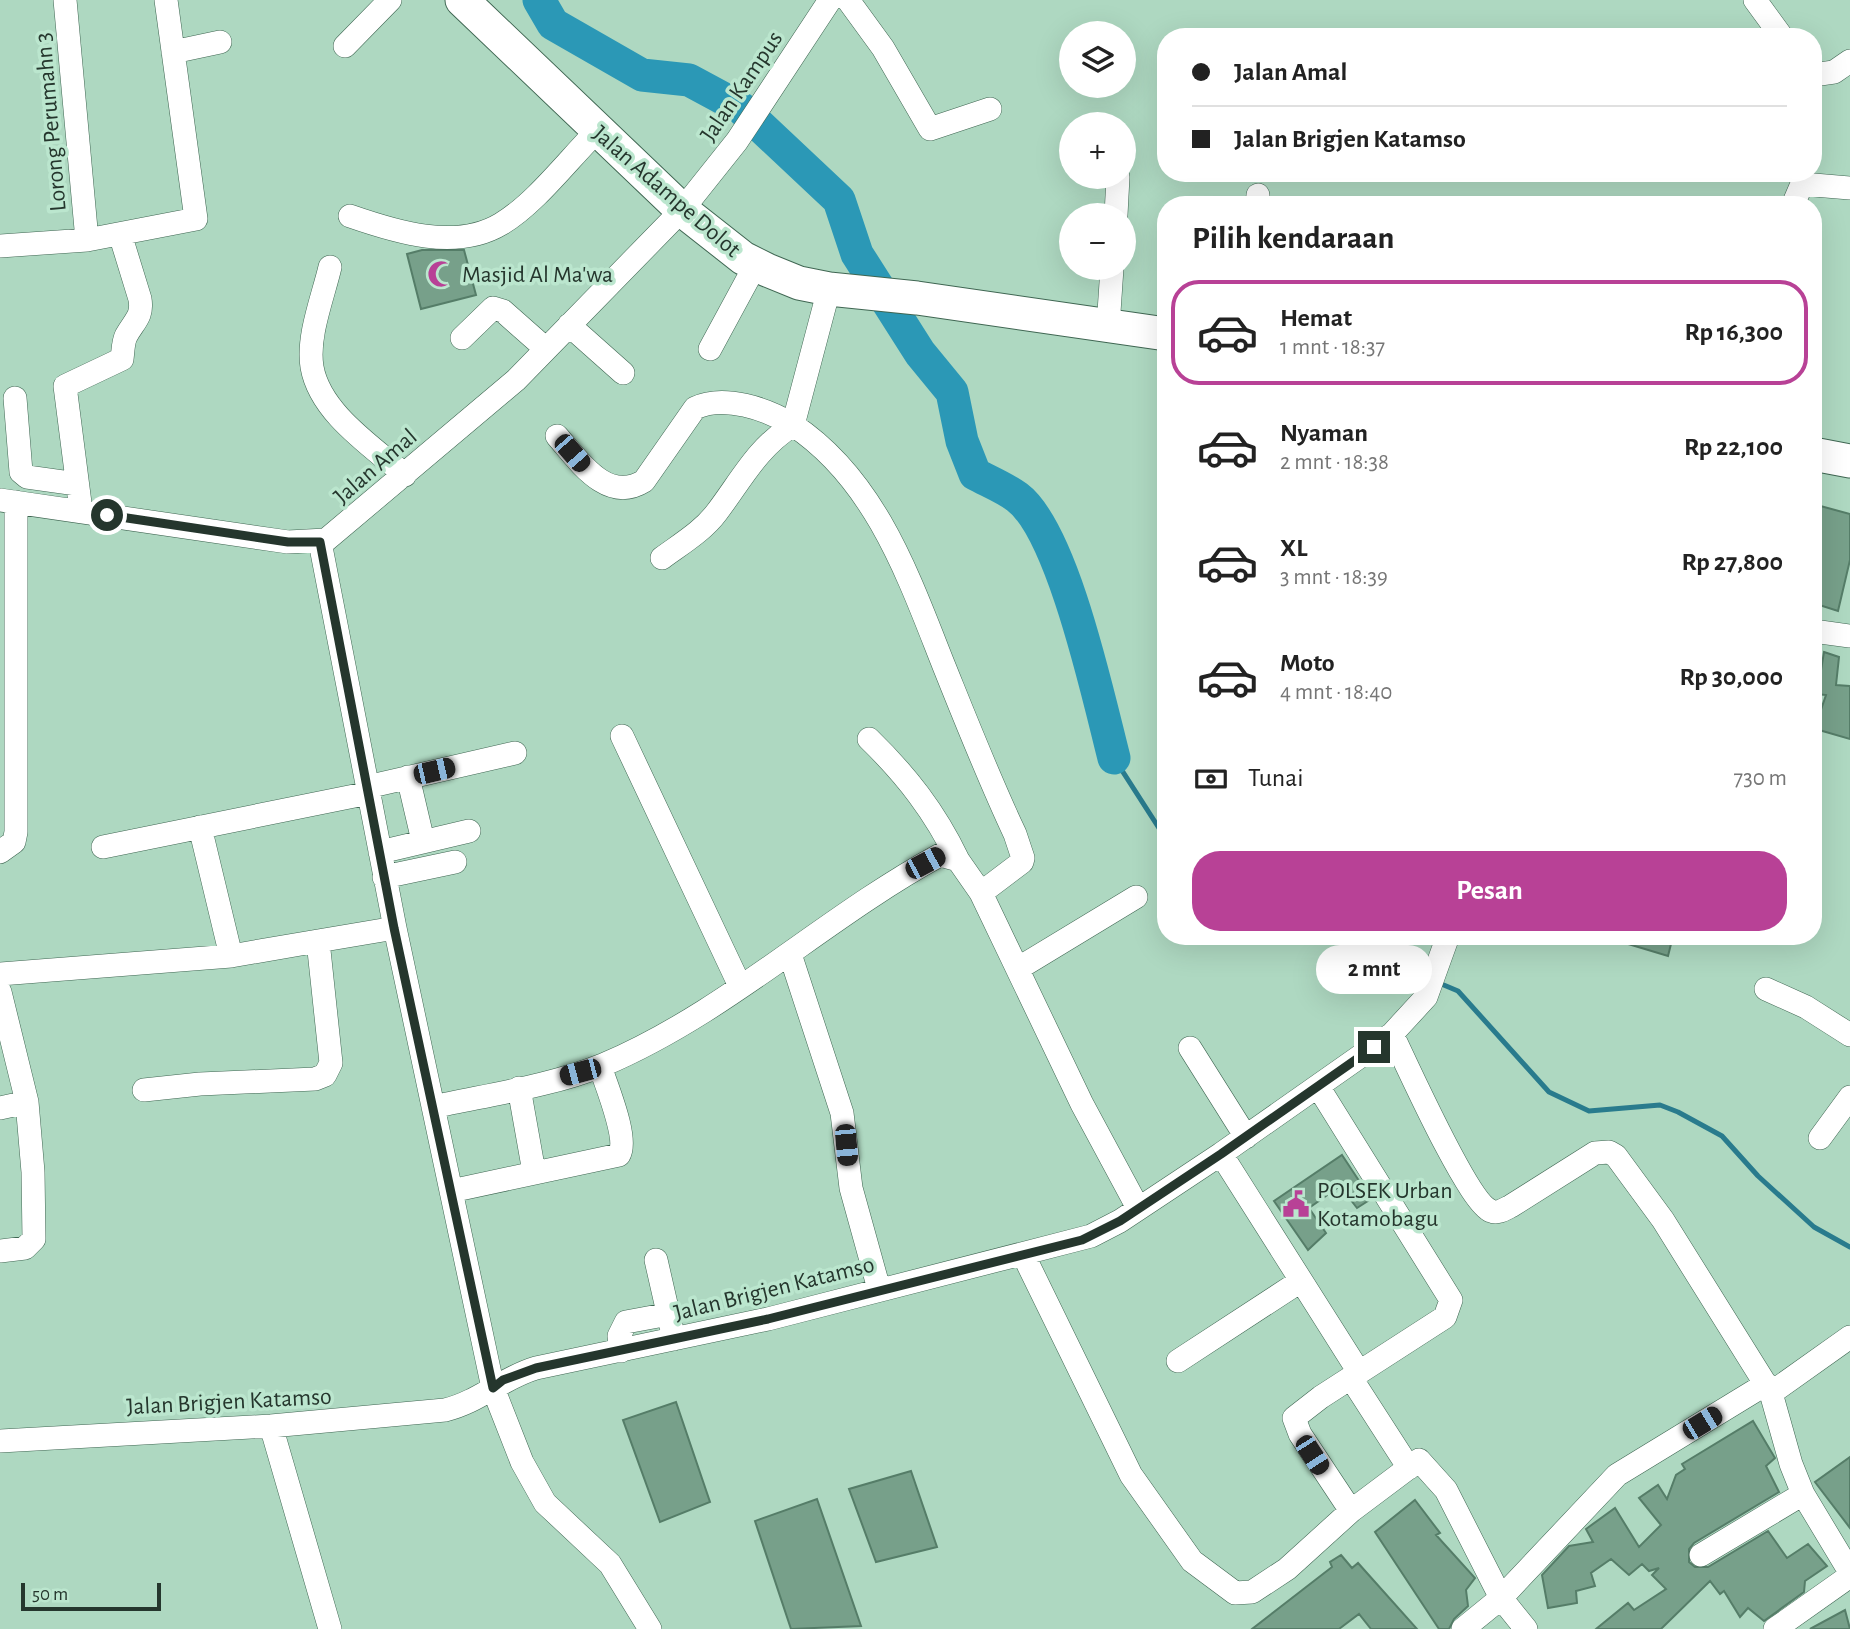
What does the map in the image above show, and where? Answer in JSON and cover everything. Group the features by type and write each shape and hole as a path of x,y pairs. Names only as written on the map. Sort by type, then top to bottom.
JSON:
{"highway":[{"name":"Jalan Adampe Dolot","path":"462,0 597,131 687,204 775,256 821,269 848,285"},
{"name":"Jalan Adampe Dolot","path":"481,0 687,204 715,238 756,264 799,283 915,290 1157,320"},
{"name":"Jalan Adampe Dolot","path":"915,290 1157,332"},
{"path":"1822,442 1850,447"},
{"path":"1822,456 1850,461"}],"street":[{"name":"Lorong Perumahn 3","path":"65,0 87,240"},
{"path":"0,246 87,240 194,221 197,209 166,0"},
{"path":"345,46 390,0"},
{"name":"Jalan Kampus","path":"687,204 769,96 830,0"},
{"path":"848,0 883,48 930,129 990,109"},
{"path":"1755,0 1775,28"},
{"path":"173,52 220,42"},
{"path":"1822,74 1835,72 1850,61"},
{"path":"350,216 405,234 455,236 480,233 501,224 597,131"},
{"path":"1797,196 1802,184 1850,188"},
{"name":"Jalan Amal","path":"320,542 335,534 510,385 687,204"},
{"path":"81,511 65,386 122,359 124,339 142,310 120,234"},
{"path":"710,349 756,264"},
{"path":"330,267 313,341 312,365 318,387 358,434 405,474"},
{"path":"1109,312 1111,280"},
{"path":"662,558 701,529 717,513 761,449 793,425 848,285"},
{"path":"463,338 493,308 503,311 546,349"},
{"path":"569,325 623,373"},
{"path":"15,398 21,472 27,477 77,484"},
{"path":"557,436 602,483 619,488 633,488 645,481 695,408 716,401 773,413 820,447 855,486 895,545 1015,834 1022,862 981,893"},
{"path":"0,852 14,842 16,832 8,501 288,542 320,542 394,928 493,1388 535,1488 557,1517 617,1573 650,1629"},
{"path":"1822,632 1850,636"},
{"path":"622,736 740,986"},
{"path":"869,739 906,775 929,807 958,860 981,893 1082,1104 1138,1208"},
{"path":"103,847 368,790 408,777 514,753"},
{"path":"408,777 424,841"},
{"path":"200,827 230,956"},
{"path":"380,852 469,831"},
{"path":"433,1107 600,1066 662,1036 790,954 877,891 909,872 940,855 958,860"},
{"path":"384,877 454,862"},
{"path":"1019,968 1136,897"},
{"path":"0,974 230,956 394,928"},
{"path":"144,1090 200,1084 315,1079 325,1075 331,1063 318,941"},
{"name":"Jalan Brigjen Katamso","path":"0,1441 271,1426 458,1407 503,1380 536,1368 768,1319 954,1270 1082,1240 1138,1208 1221,1154 1392,1034 1426,998 1445,947"},
{"path":"790,954 842,1113 850,1188 879,1289"},
{"path":"1766,989 1806,1007 1850,1035"},
{"path":"0,992 27,1102 33,1172 34,1239 25,1248 0,1251"},
{"path":"1392,1034 1461,1173 1476,1198 1490,1211 1497,1212 1511,1206 1595,1153 1609,1152 1616,1156 1663,1220 1769,1388 1791,1464 1803,1494 1850,1574 1778,1628"},
{"path":"1190,1048 1246,1137"},
{"path":"451,1191 622,1152 622,1135 600,1066"},
{"path":"1319,1087 1451,1300 1445,1317 1301,1412 1294,1422 1351,1511"},
{"path":"519,1088 534,1172"},
{"path":"1819,1138 1850,1097"},
{"path":"0,1108 27,1102"},
{"path":"1221,1154 1409,1468"},
{"path":"1023,1254 1131,1475 1192,1561 1210,1577 1235,1593 1252,1592 1287,1569 1351,1511 1419,1460 1446,1490 1501,1598 1526,1629"},
{"path":"656,1260 674,1339"},
{"path":"1178,1361 1299,1282"},
{"path":"621,1351 619,1336 626,1322 669,1314"},
{"path":"1463,1629 1501,1598 1617,1475 1769,1388 1850,1337"},
{"path":"271,1426 330,1629"},
{"path":"1701,1555 1803,1494"}],"building":[{"name":"Masjid Al Ma'wa","path":"422,250 464,250 476,295 421,309 407,254"},
{"path":"1822,506 1850,514 1850,560 1838,611 1822,606"},
{"path":"1824,652 1839,657 1836,685 1850,686 1850,739 1822,731 1822,707 1826,695 1822,695"},
{"path":"1632,945 1671,945 1668,956"},
{"name":"POLSEK Urban Kotamobagu","path":"1342,1155 1371,1199 1357,1208 1340,1186 1309,1208 1326,1233 1308,1250 1274,1201"},
{"path":"676,1402 710,1502 660,1522 623,1420"},
{"path":"1753,1421 1775,1458 1766,1466 1779,1492 1694,1543 1689,1549 1689,1562 1695,1567 1708,1567 1768,1531 1787,1558 1808,1544 1827,1566 1805,1581 1804,1592 1764,1621 1748,1608 1740,1617 1724,1591 1720,1594 1710,1581 1661,1629 1596,1629 1628,1603 1634,1610 1666,1589 1652,1575 1659,1568 1649,1571 1642,1564 1629,1575 1611,1559 1591,1573 1595,1586 1576,1591 1577,1603 1548,1608 1542,1575 1569,1546 1593,1542 1586,1529 1615,1508 1639,1547 1661,1525 1639,1498 1658,1485 1667,1499 1676,1475 1685,1469 1682,1464"},
{"path":"1850,1457 1850,1528 1815,1482"},
{"path":"911,1471 937,1547 876,1562 849,1489"},
{"path":"817,1499 861,1626 791,1629 755,1521"},
{"path":"1415,1500 1440,1533 1436,1535 1475,1578 1466,1590 1468,1606 1454,1619 1449,1629 1439,1629 1375,1532"},
{"path":"1341,1555 1352,1568 1358,1563 1417,1629 1371,1629 1359,1614 1339,1629 1252,1629 1332,1567 1330,1562"},
{"path":"1845,1610 1850,1629 1810,1629"}],"waterway":[{"path":"539,0 553,24 642,75 689,80 741,108 839,200 857,254 920,353 952,392 962,441 975,474 1017,497 1034,516 1049,544 1077,618 1114,758"},
{"path":"1114,758 1157,825"},
{"path":"1349,945 1427,977"},
{"path":"1439,983 1458,991 1549,1092 1589,1111 1660,1105 1678,1112 1722,1136 1758,1176 1814,1227 1850,1247"}],"place":[{"name":"Masjid Al Ma'wa","path":"441,274"},
{"name":"POLSEK Urban Kotamobagu","path":"1296,1204"}],"route":[{"path":"107,515 288,542 320,542 394,928 493,1388 503,1380 536,1368 768,1319 954,1270 1082,1240 1120,1221 1374,1047"}]}
